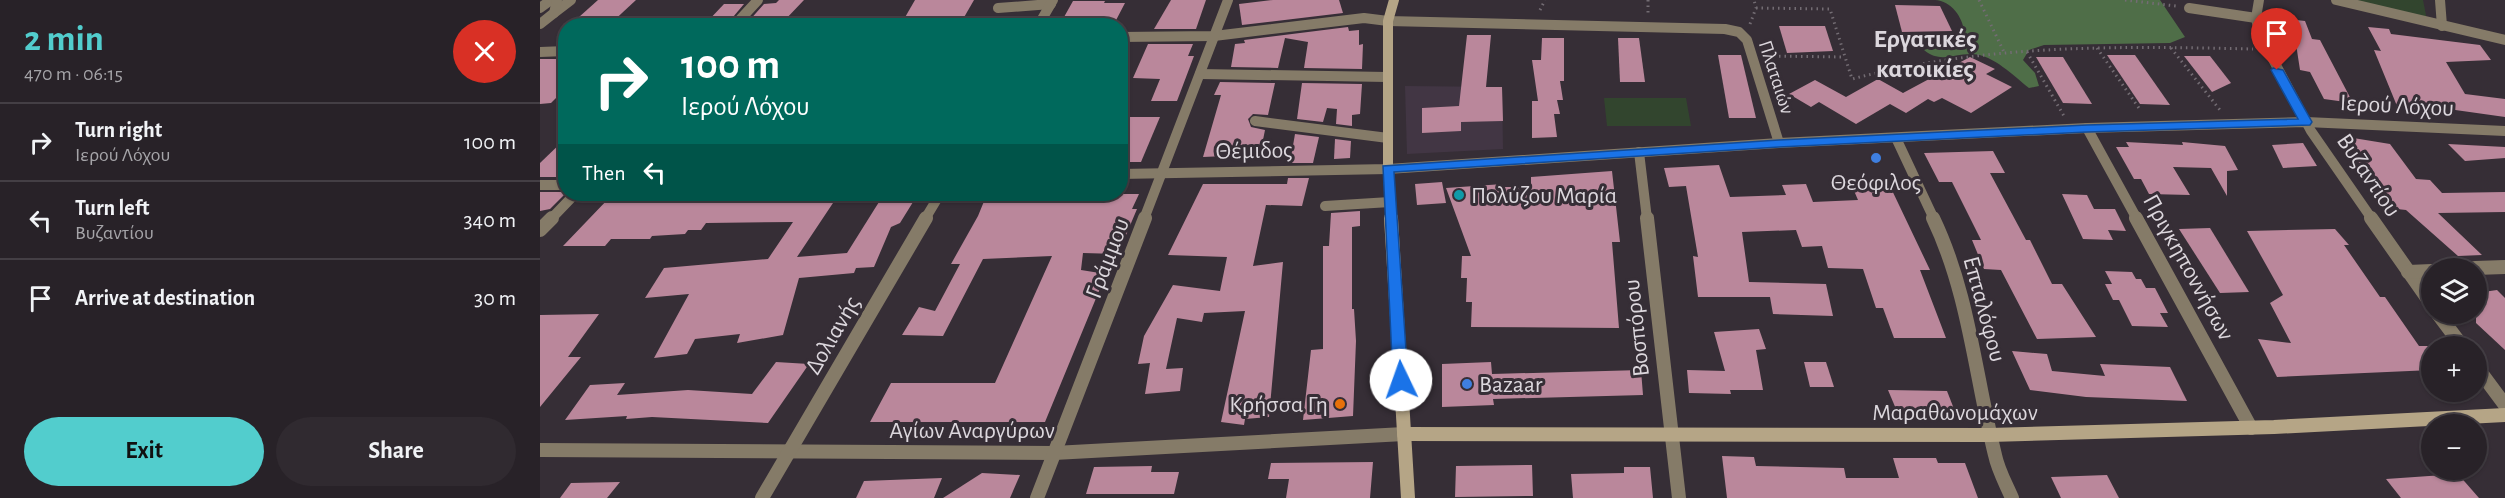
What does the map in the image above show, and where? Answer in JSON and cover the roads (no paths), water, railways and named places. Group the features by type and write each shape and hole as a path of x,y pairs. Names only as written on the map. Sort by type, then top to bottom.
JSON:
{"street":[{"path":"540,8 551,0"},
{"path":"554,13 557,0"},
{"path":"540,24 571,0"},
{"path":"741,18 758,0"},
{"name":"Γράμμου","path":"1037,498 1228,0"},
{"path":"1394,0 1388,21 1388,169 1408,498"},
{"name":"Βυζαντίου","path":"2259,0 2256,18 2265,50 2306,122 2421,289"},
{"path":"2336,0 2505,40"},
{"path":"2440,0 2442,26"},
{"path":"998,8 1052,2"},
{"path":"1043,18 1052,2"},
{"path":"2189,8 2256,18"},
{"name":"Πλαταιών","path":"1128,37 1215,36 1351,19 1649,26 1739,32 1747,40 1753,56 1779,143"},
{"path":"540,52 558,51"},
{"path":"1200,74 1387,77"},
{"path":"1255,121 1388,138"},
{"name":"Ιερού Λόχου","path":"1388,169 1779,143 2087,128 2233,126 2306,122 2503,132"},
{"name":"Πριγκηποννήσων","path":"2087,128 2251,428"},
{"name":"Επταλόφου","path":"1896,138 1936,223 1956,278 1975,349 1995,457 2012,498"},
{"name":"Βοσπόρου","path":"1639,152 1679,498"},
{"name":"Θέμιδος","path":"1128,174 1388,169"},
{"path":"540,185 558,185"},
{"path":"540,230 568,201"},
{"name":"Δολιανής","path":"762,498 936,201"},
{"path":"1325,206 1390,202"},
{"path":"2487,268 2505,267"},
{"path":"2408,272 2421,271"},
{"path":"2487,381 2505,405"},
{"name":"Μαραθωνομάχων","path":"1404,434 1990,435 2251,428 2505,415"},
{"name":"Αγίων Αναργύρων","path":"540,450 1054,453 1404,434"}],"place":[{"name":"Θεόφιλος","path":"1876,158"},
{"name":"Πολύζου Μαρία","path":"1459,195"},
{"name":"Bazaar","path":"1467,384"},
{"name":"Κρήσσα Γη","path":"1340,404"}],"district":[{"name":"Εργατικές κατοικίες","path":"1925,52"}]}
